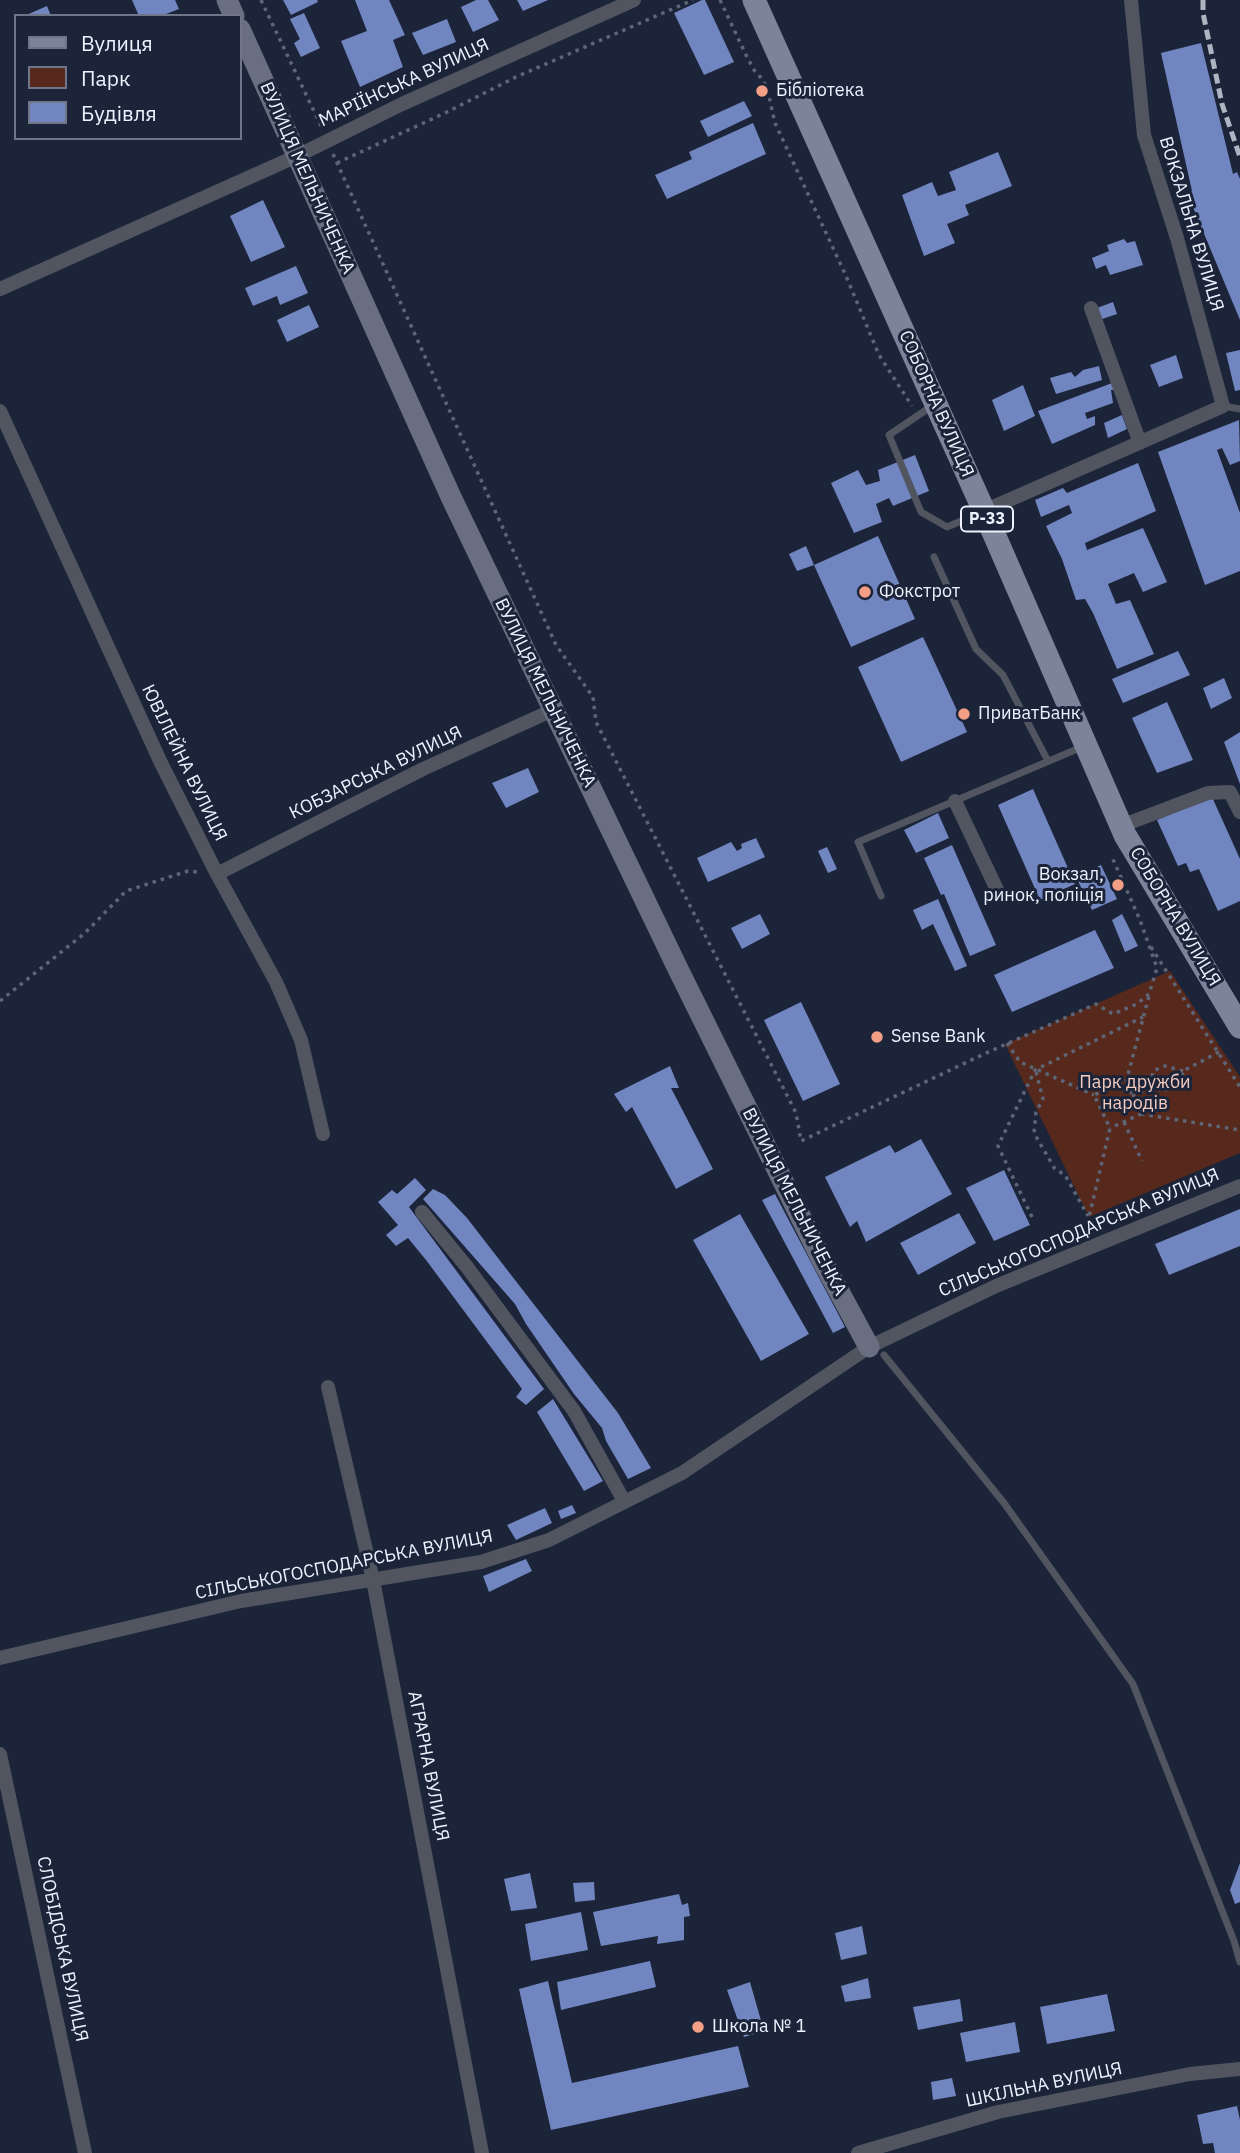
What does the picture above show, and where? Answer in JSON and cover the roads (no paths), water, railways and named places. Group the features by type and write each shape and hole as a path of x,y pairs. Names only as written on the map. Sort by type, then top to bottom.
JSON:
{"main road":[{"name":"СОБОРНА ВУЛИЦЯ","path":"754,0 927,410 984,511 1121,826 1240,1027"}],"street":[{"name":"МАРІЇНСЬКА ВУЛИЦЯ","path":"0,289 297,156 414,98 634,0"},
{"name":"ВОКЗАЛЬНА ВУЛИЦЯ","path":"1131,0 1144,135 1177,238 1223,406"},
{"name":"ВУЛИЦЯ МЕЛЬНИЧЕНКА","path":"242,33 451,496 553,710 822,1260 876,1351"},
{"path":"1091,308 1140,443"},
{"path":"984,511 1223,406"},
{"name":"ЮВІЛЕЙНА ВУЛИЦЯ","path":"0,411 161,763 276,982 301,1040 323,1133"},
{"name":"КОБЗАРСЬКА ВУЛИЦЯ","path":"217,874 423,769 553,710"},
{"path":"1121,826 1208,793 1230,792 1240,812"},
{"path":"955,801 1000,896"},
{"name":"СІЛЬСЬКОГОСПОДАРСЬКА ВУЛИЦЯ","path":"0,1658 241,1601 481,1562 549,1540 682,1473 876,1351 996,1286 1240,1186"},
{"path":"422,1212 467,1266 575,1411 625,1502"},
{"name":"АГРАРНА ВУЛИЦЯ","path":"328,1387 373,1580 482,2153"},
{"name":"СЛОБІДСЬКА ВУЛИЦЯ","path":"0,1754 85,2153"},
{"name":"ШКІЛЬНА ВУЛИЦЯ","path":"858,2153 876,2151 998,2112 1190,2074 1240,2069"}],"lane":[{"path":"1223,406 1240,409"},
{"path":"927,410 889,435 920,512 947,527 984,511"},
{"path":"934,557 976,649 1003,675 1048,761"},
{"path":"881,896 858,842 1086,745"},
{"path":"876,1351 1003,1503 1133,1684 1240,1962"}],"railway":[{"path":"1203,0 1203,13 1222,104 1240,157"}],"place":[{"name":"Бібліотека","path":"762,91"},
{"name":"Фокстрот","path":"865,592"},
{"name":"ПриватБанк","path":"964,714"},
{"name":"Вокзал, ринок, поліція","path":"1118,885"},
{"name":"Sense Bank","path":"877,1037"},
{"name":"Школа № 1","path":"698,2027"}],"park label":[{"name":"Парк дружби народів","path":"1135,1093"}]}
